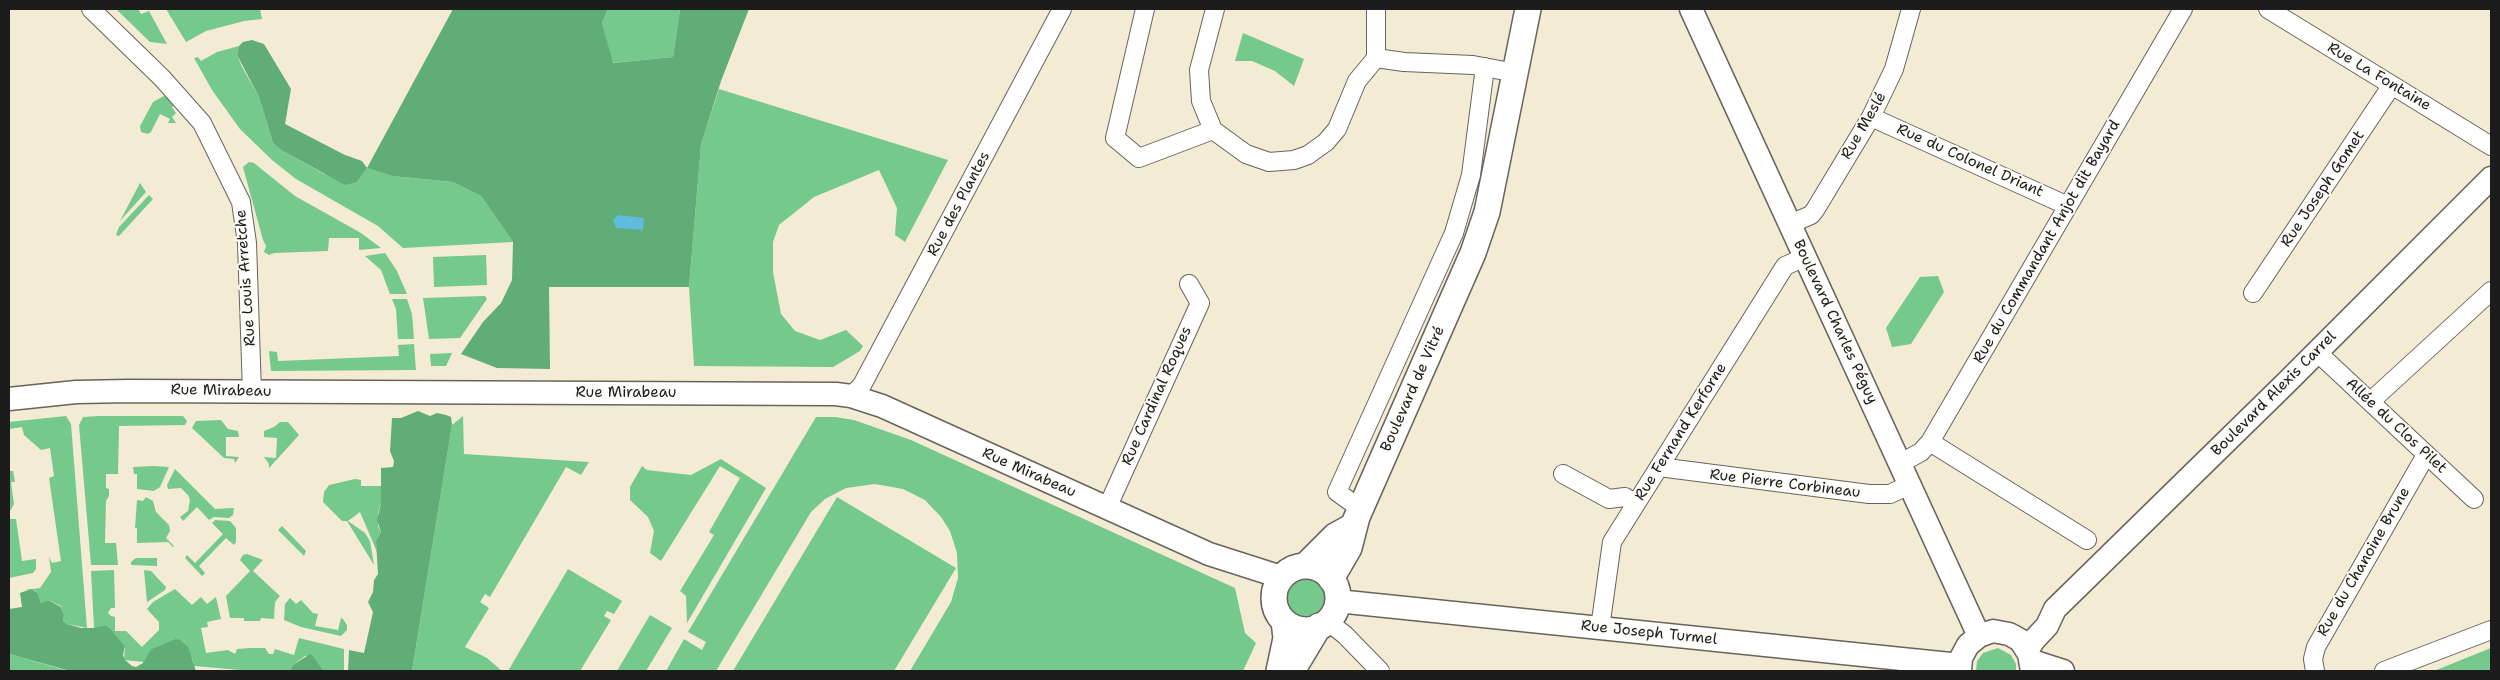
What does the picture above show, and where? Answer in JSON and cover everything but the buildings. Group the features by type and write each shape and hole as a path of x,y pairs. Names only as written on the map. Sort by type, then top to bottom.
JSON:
{"main road":[{"name":"Boulevard de Vitré","path":"1292,671 1329,607 1357,517 1473,253 1487,212 1528,9"},
{"path":"1305,566 1357,517"},
{"path":"1305,566 1321,570 1329,607 1310,629 1299,629 1284,621 1277,612 1278,584 1294,568 1305,566"},
{"path":"1280,671 1286,638 1284,621"}],"street":[{"name":"Rue Louis Arretche","path":"91,9 162,78 202,123 241,202 247,243 252,392"},
{"name":"Rue des Plantes","path":"851,396 862,385 1062,9"},
{"path":"1145,9 1115,138 1139,158 1213,130"},
{"path":"1214,9 1199,70 1201,101 1213,130 1246,154 1270,162 1294,160 1308,155 1326,142 1337,129 1357,80 1376,58 1376,9"},
{"name":"Boulevard Charles Péguy","path":"1691,9 1978,636"},
{"name":"Rue Meslé","path":"1790,224 1811,215 1815,210 1871,117 1894,69 1910,9"},
{"name":"Rue du Commandant Anjot dit Bayard","path":"1899,464 1916,456 1930,442 2183,9"},
{"name":"Rue La Fontaine","path":"2268,9 2491,146"},
{"path":"1376,58 1404,62 1485,67 1516,73"},
{"path":"1357,517 1337,492 1454,233 1471,175 1485,67"},
{"name":"Rue Joseph Gomet","path":"2253,293 2392,85"},
{"name":"Rue du Colonel Driant","path":"1871,117 2068,206"},
{"name":"Boulevard Alexis Carrel","path":"2030,661 2033,641 2047,626 2055,609 2491,178"},
{"name":"Rue Fernand Kerforne","path":"1600,628 1612,542 1785,266 1805,258"},
{"name":"Rue Cardinal Roques","path":"1107,508 1200,303 1189,284"},
{"path":"2371,401 2491,291"},
{"name":"Allée du Clos Pilet","path":"2317,352 2474,499"},
{"name":"Rue Mirabeau","path":"9,399 85,391 836,394 851,396 876,404 1209,554 1229,569 1278,584"},
{"path":"1930,442 2088,540"},
{"name":"Rue du Chanoine Brune","path":"2315,671 2313,659 2316,647 2426,455"},
{"name":"Rue Pierre Corbineau","path":"1659,467 1869,494 1890,494 1909,485"},
{"path":"1563,474 1609,499 1625,497 1636,504"},
{"path":"1329,607 1345,635 1380,671"},
{"name":"Rue Joseph Turmel","path":"1329,607 1600,628 1960,668"},
{"name":"Boulevard Alexis Carrel","path":"2009,634 2020,630 2044,612 2055,609"},
{"path":"2384,671 2491,630"},
{"path":"1960,668 1964,651 1978,636 1993,632 2009,634 2020,640 2030,661 2064,671"}],"green space":[{"path":"116,9 138,9 141,14 149,11 167,44 150,42"},
{"path":"166,9 260,9 262,19 244,21 206,31 186,42"},
{"path":"453,9 608,9 602,23 613,63 673,57 680,9 749,9 721,81 701,145 689,287 549,287 550,369 497,368 461,354 483,322 501,303 512,280 513,242 481,196 453,182 392,176 367,168"},
{"path":"608,9 680,9 673,57 612,63 602,23"},
{"path":"1243,33 1304,59 1294,86 1275,71 1252,61 1235,61"},
{"path":"252,40 264,44 291,89 285,124 345,155 362,161 367,168 357,182 345,185 281,150 273,143 259,97 237,55 239,46 243,42"},
{"path":"239,46 237,55 259,97 273,143 281,150 324,174 357,182 367,168 392,176 453,182 481,196 513,242 403,248 378,226 296,179 272,160 240,129 212,90 194,58 198,57 201,61 217,52"},
{"path":"719,89 948,160 905,242 895,235 897,208 879,170 814,197 779,225 773,242 773,272 781,314 795,331 820,340 846,330 863,346 860,351 833,367 694,366 689,287 701,145"},
{"path":"164,96 170,98 175,105 172,107 176,113 172,117 176,123 168,123 170,119 160,114 151,132 148,134 141,132 140,126 153,102"},
{"path":"249,162 254,163 295,196 361,233 381,248 359,250 359,238 329,238 328,251 274,253 269,255 264,252 266,246 243,167"},
{"path":"140,183 146,192 120,221"},
{"path":"149,195 153,199 119,236 116,235 119,227"},
{"path":"385,253 397,271 407,294 390,294 381,270 365,256"},
{"path":"486,255 487,285 434,287 433,257"},
{"path":"1938,276 1944,292 1911,344 1892,347 1886,328 1920,277"},
{"path":"485,296 487,299 460,338 429,339 423,298"},
{"path":"392,299 407,299 412,314 414,339 398,339 396,309"},
{"path":"414,344 416,370 271,371 269,351 277,352 278,361 399,356 398,345"},
{"path":"452,353 446,366 431,366 430,354"},
{"path":"418,411 430,416 437,413 451,417 452,425 412,671 348,671 349,650 364,653 373,612 368,602 373,592 374,580 378,574 376,541 381,532 377,520 381,504 381,468 393,467 394,461 390,451 392,418 401,418"},
{"path":"66,416 71,424 87,628 67,624 63,621 64,615 61,606 48,600 41,603 38,593 34,590 25,590 40,588 51,572 49,557 52,563 61,561 49,478 54,476 50,448 41,450 24,435 22,427 9,429 9,422"},
{"path":"183,416 187,421 185,425 119,426 118,474 106,474 106,488 109,489 109,496 106,501 105,543 116,543 118,565 91,565 79,425 83,417"},
{"path":"463,416 464,454 589,462 581,475 566,467 490,597 485,594 480,602 489,608 465,647 487,658 502,671 412,671 452,425"},
{"path":"816,417 854,420 911,440 1235,588 1245,633 1256,643 1243,671 910,671 951,602 958,578 957,553 950,531 941,517 925,500 903,489 875,484 846,488 825,499 811,512 716,671 666,671 684,639 702,650 706,642 688,632"},
{"path":"221,420 228,429 238,431 239,437 226,437 226,456 239,457 235,463 234,459 224,458 192,428 196,421"},
{"path":"280,422 288,422 299,435 269,468 269,464 264,457 276,458 277,438 264,437 264,431"},
{"path":"721,459 766,488 687,623 686,596 680,591 714,535 709,532 740,478 720,466 661,561 650,553 654,531 648,517 630,500 630,487 642,466 647,470 691,475"},
{"path":"133,467 169,467 160,487 154,491 137,489 137,474 134,474"},
{"path":"175,469 215,509 234,508 233,515 229,518 214,517 209,520 197,507 183,521 180,517 188,511 190,500 188,495 181,488 168,489 167,485"},
{"path":"9,471 13,471 15,482 11,482 14,504 9,513"},
{"path":"355,479 361,480 361,486 381,486 378,526 381,532 376,541 377,552 360,512 348,521 365,533 370,541 374,565 347,521 342,521 323,502 324,492 329,485"},
{"path":"146,497 153,501 156,512 169,525 170,531 166,538 173,547 168,542 137,543 137,528 135,528 137,500 143,501"},
{"path":"837,497 956,568 894,671 733,671"},
{"path":"9,519 16,519 22,561 36,559 36,569 33,573 9,578"},
{"path":"215,520 230,521 236,528 236,542 234,545 226,538 199,566 205,573 202,576 185,558 187,555 195,563 223,534 212,523"},
{"path":"282,526 306,551 304,556 278,530"},
{"path":"247,554 263,560 253,571 280,596 275,602 274,619 261,618 260,621 244,621 244,618 230,618 226,596 250,571 240,560 243,555"},
{"path":"136,558 157,558 157,566 131,565 131,562"},
{"path":"568,569 622,601 614,614 607,611 604,616 611,620 580,671 508,671"},
{"path":"114,570 115,608 111,608 108,613 115,617 115,631 126,631 142,647 159,630 159,622 147,609 153,602 175,589 192,605 201,597 207,604 216,597 221,619 207,622 208,627 201,628 206,653 228,650 235,654 237,649 265,648 269,654 273,654 275,649 294,655 299,638 344,649 344,671 324,671 314,657 305,656 293,665 290,671 251,671 194,666 192,658 172,641 151,649 144,662 124,660 125,646 110,628 105,625 94,628 91,571"},
{"path":"144,570 151,571 166,587 165,590 147,602"},
{"path":"1311,574 1323,580 1328,587 1328,605 1323,612 1316,617 1303,618 1291,612 1286,605 1285,592 1291,580 1298,575"},
{"path":"31,589 38,593 41,603 48,600 61,607 64,615 63,621 67,624 81,628 105,625 110,628 125,646 123,655 125,660 132,666 136,667 143,663 151,649 176,639 188,647 196,671 70,671 9,654 9,609 22,607 20,593"},
{"path":"290,598 296,604 301,600 313,613 318,614 315,626 338,630 341,618 347,625 347,630 341,636 301,627 284,620 285,604"},
{"path":"650,615 672,628 646,671 617,671"},
{"path":"1998,648 2011,655 2016,664 2016,671 1976,671 1977,661 1983,653"},
{"path":"2491,648 2491,671 2434,671 2456,662"},
{"path":"9,654 61,669 70,671 9,671"},
{"path":"310,654 324,671 290,671 293,665"}],"water":[{"path":"618,215 644,218 643,230 616,228 613,220"}]}
